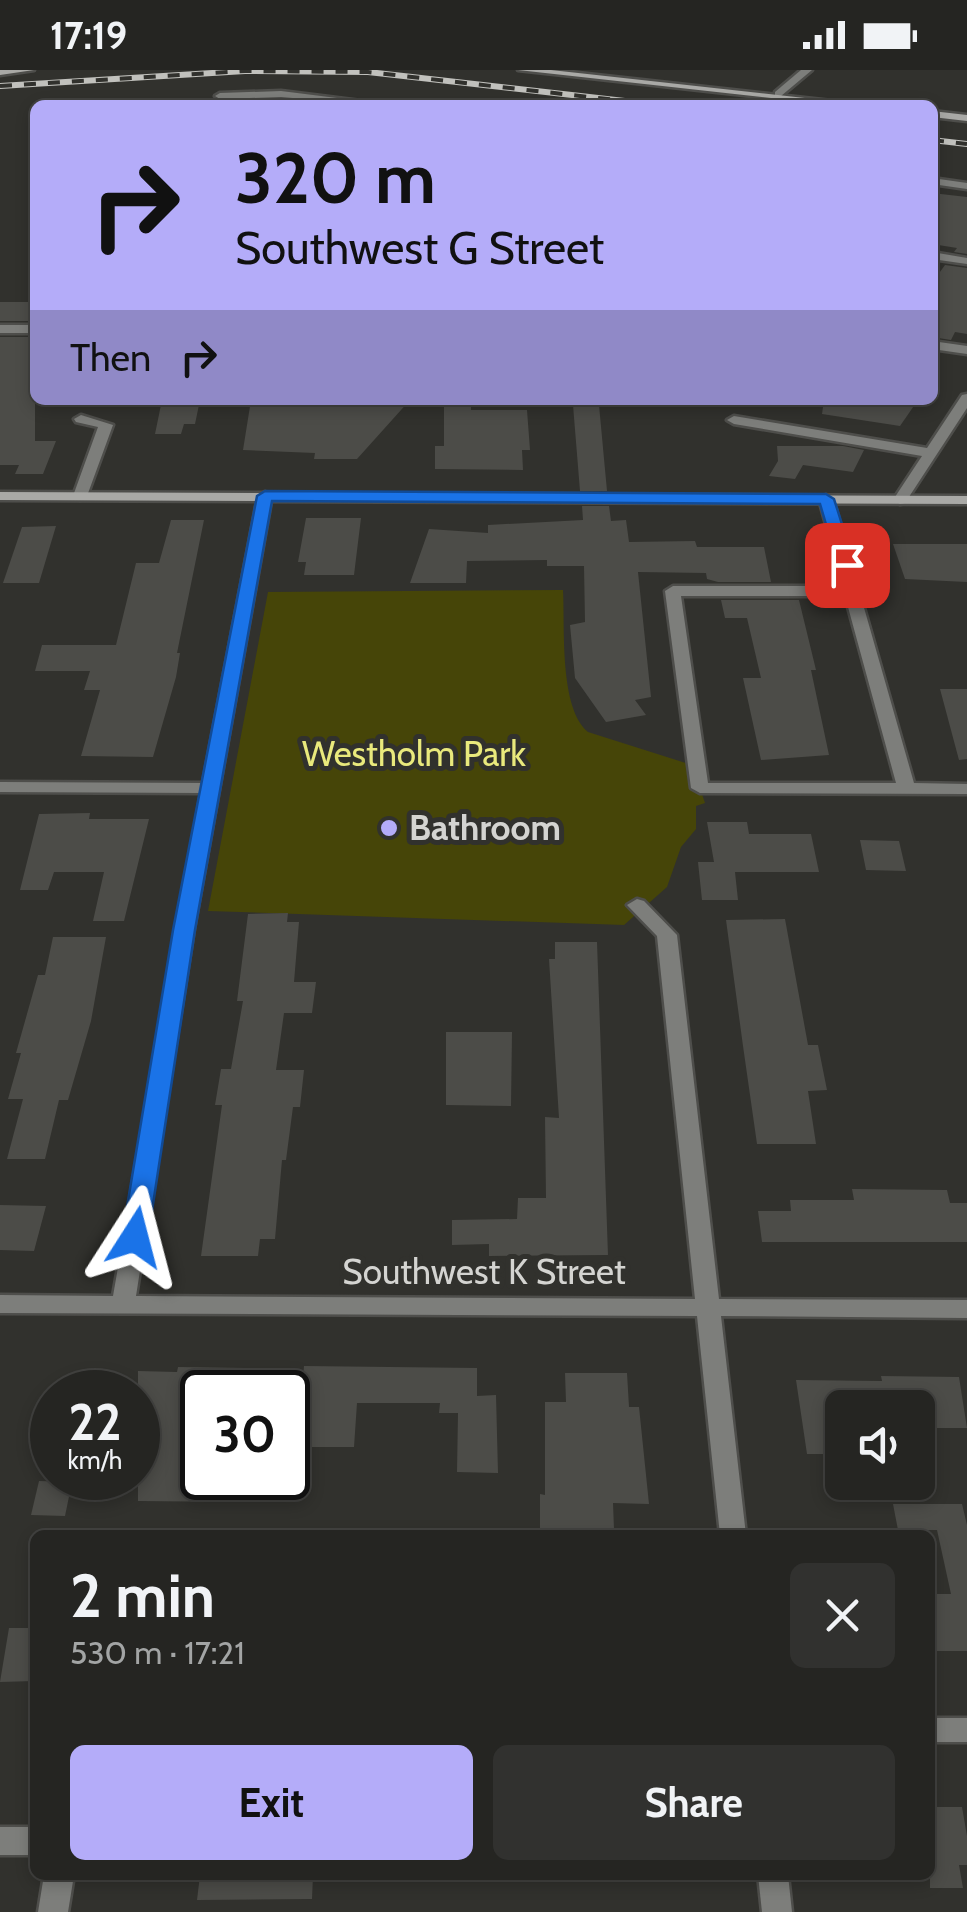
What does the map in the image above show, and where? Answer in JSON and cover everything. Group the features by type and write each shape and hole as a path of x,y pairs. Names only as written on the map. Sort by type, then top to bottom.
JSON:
{"main road":[{"path":"0,72 29,70"},
{"path":"523,70 617,74 825,100"},
{"path":"938,115 967,118"},
{"path":"0,496 967,500"}],"street":[{"path":"778,94 806,70"},
{"path":"220,96 241,100 296,95 332,100"},
{"path":"938,183 967,186"},
{"path":"938,257 967,260"},
{"path":"0,329 30,329"},
{"path":"938,346 967,350"},
{"path":"900,500 967,398"},
{"path":"80,496 106,425 82,419"},
{"path":"734,420 931,454"},
{"path":"123,1304 210,788 265,496"},
{"path":"826,499 906,788"},
{"path":"854,591 673,591 700,788 967,789"},
{"path":"0,787 210,788"},
{"path":"638,905 668,935 733,1530"},
{"name":"Southwest K Street","path":"0,1304 967,1309"},
{"path":"935,1730 967,1730"},
{"path":"0,1841 30,1841"},
{"path":"53,1912 58,1880"},
{"path":"774,1880 777,1912"}],"green space":[{"name":"Westholm Park","path":"563,590 565,666 579,721 588,732 692,765 705,803 696,806 696,829 681,847 667,887 624,925 208,911 268,592"}],"building":[{"path":"938,194 967,197 967,254 954,252 957,248 938,245"},
{"path":"945,265 967,268 967,334 955,332 951,340 938,338 938,275"},
{"path":"0,302 30,302 30,321 0,321"},
{"path":"0,337 30,337 30,405 35,405 35,441 56,441 43,474 15,474 19,465 0,465"},
{"path":"161,405 199,405 195,424 184,424 181,434 155,434"},
{"path":"250,405 406,405 357,459 314,459 315,453 243,450"},
{"path":"444,405 471,405 471,410 527,410 530,450 522,450 523,470 435,469 435,446 444,446"},
{"path":"573,405 599,405 607,491 580,491"},
{"path":"823,405 915,405 900,426 822,414"},
{"path":"777,446 843,446 864,450 853,472 803,465 795,479 769,476 778,461"},
{"path":"582,506 609,506 611,521 626,520 629,542 695,541 697,547 764,547 771,582 718,582 707,579 706,573 638,572 651,697 635,700 646,715 606,722 575,678 570,625 585,622 584,566 547,566 547,560 467,561 466,583 410,583 429,529 488,533 488,525 583,520"},
{"path":"306,518 361,518 354,575 304,575 306,562 298,562"},
{"path":"171,520 204,520 177,653 176,677 153,757 81,756 100,690 84,690 90,671 35,671 42,645 116,645 136,563 159,563"},
{"path":"56,526 39,583 3,583 22,527"},
{"path":"893,544 967,544 967,582 905,579"},
{"path":"721,600 799,600 816,670 811,670 829,755 761,760 743,678 761,678 747,618 725,618"},
{"path":"940,689 967,689 967,759 959,760"},
{"path":"90,813 89,819 149,819 124,921 93,921 104,872 54,872 48,890 20,890 39,814"},
{"path":"707,822 747,822 749,834 811,834 819,872 735,872 738,900 702,900 698,862 714,862"},
{"path":"860,840 899,841 906,871 866,870"},
{"path":"288,913 287,922 299,922 294,982 316,982 312,1013 284,1013 276,1070 304,1070 300,1107 293,1107 286,1160 282,1160 275,1239 260,1239 258,1256 201,1256 222,1105 215,1105 221,1069 231,1069 243,1001 237,1001 248,914"},
{"path":"785,919 808,1045 818,1045 827,1090 808,1091 816,1144 757,1144 726,920"},
{"path":"53,937 106,937 91,1021 68,1100 59,1100 45,1159 7,1159 23,1099 8,1099 21,1053 16,1053 38,975 45,975"},
{"path":"555,942 597,942 608,1255 489,1256 489,1244 452,1245 452,1220 517,1219 518,1198 546,1198 545,1117 559,1118 549,959 555,959"},
{"path":"446,1032 512,1032 511,1106 446,1105"},
{"path":"852,1189 947,1190 950,1203 967,1203 967,1242 762,1242 758,1211 791,1211 790,1200 854,1200"},
{"path":"0,1205 46,1206 34,1251 0,1250"},
{"path":"304,1366 477,1368 477,1396 496,1395 498,1473 457,1472 458,1413 439,1413 440,1403 357,1403 354,1447 310,1447 310,1370 304,1370"},
{"path":"178,1367 246,1368 180,1370 180,1500 239,1502 138,1501 160,1500 160,1372 177,1372"},
{"path":"565,1373 627,1373 629,1407 639,1407 649,1504 613,1503 614,1529 540,1528 540,1494 545,1495 545,1402 566,1402"},
{"path":"881,1376 959,1377 967,1428 935,1428 935,1390 825,1390 825,1454 807,1454 796,1380 882,1381"},
{"path":"35,1500 68,1500 65,1516 31,1515"},
{"path":"893,1504 962,1504 967,1525 967,1651 935,1651 935,1594 951,1594 937,1530 898,1530"},
{"path":"9,1628 30,1628 30,1681 0,1682"},
{"path":"935,1807 962,1807 967,1836 967,1865 959,1865 963,1888 930,1888 930,1880 935,1880"},
{"path":"199,1880 313,1880 312,1899 197,1900"}],"railway":[{"path":"0,86 245,71 368,72 616,100"},
{"path":"938,141 967,144"}],"place":[{"name":"Bathroom","path":"389,828"}],"route":[{"path":"135,1237 184,930 265,496 826,499 847,565"}]}
